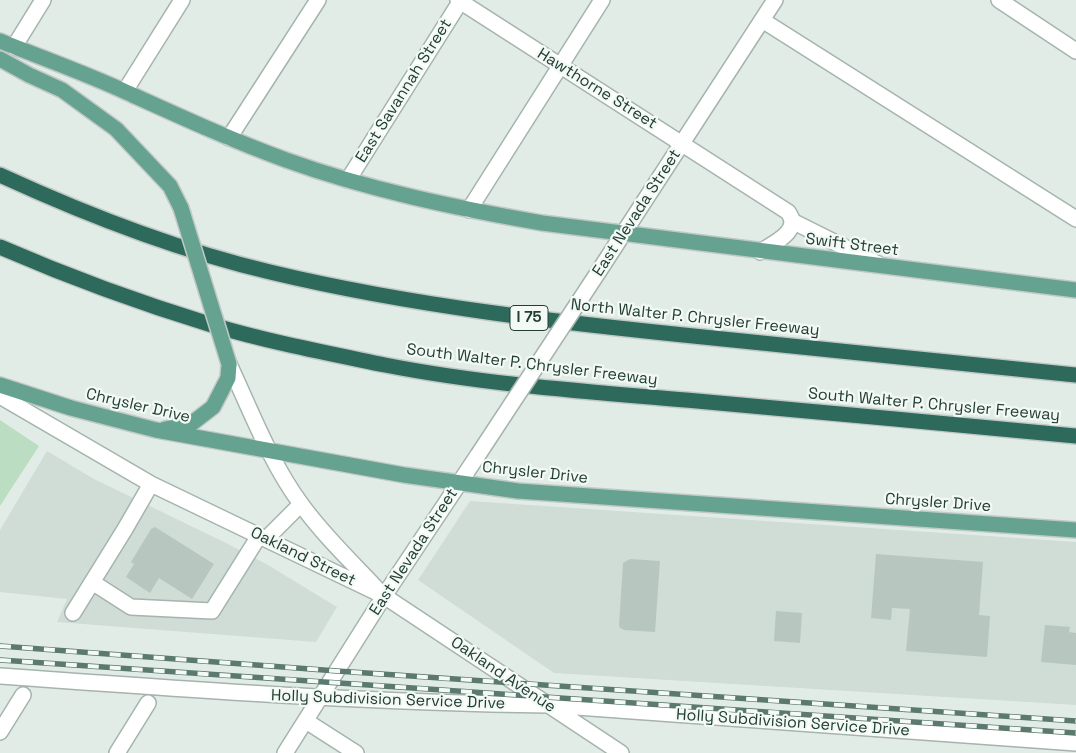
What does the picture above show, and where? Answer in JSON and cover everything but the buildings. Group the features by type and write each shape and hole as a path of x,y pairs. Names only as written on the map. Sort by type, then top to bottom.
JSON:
{"highway":[{"name":"North Walter P. Chrysler Freeway","path":"0,175 50,198 126,228 208,255 269,272 377,295 464,310 585,325 1076,375"},
{"name":"South Walter P. Chrysler Freeway","path":"0,248 135,300 214,325 304,348 387,365 469,379 1076,436"}],"main road":[{"path":"7,44 125,91 229,138 348,180 469,210 542,224 624,234"},
{"path":"0,59 29,76 62,90 116,129 170,186 181,208 229,364 228,378 213,406 191,424 156,430"},
{"name":"Swift Street","path":"624,234 1076,290"},
{"name":"Chrysler Drive","path":"0,385 71,408 156,430 404,475 518,492 1076,530"}],"street":[{"path":"7,44 43,0"},
{"path":"125,91 182,0"},
{"path":"229,138 318,0"},
{"path":"469,210 602,0"},
{"name":"East Nevada Street","path":"285,753 384,596 624,234 775,0"},
{"path":"998,0 1076,51"},
{"name":"Hawthorne Street","path":"459,1 788,212 794,222 883,266"},
{"name":"East Savannah Street","path":"348,180 459,1"},
{"path":"762,20 1076,219"},
{"path":"760,252 791,230 793,224 791,218"},
{"name":"Oakland Street","path":"229,364 282,476 301,504 384,596"},
{"name":"Oakland Street","path":"0,396 151,484 384,596"},
{"path":"73,613 151,484"},
{"path":"92,582 132,607 212,611 263,538 301,504"},
{"name":"Oakland Avenue","path":"384,596 621,753"},
{"name":"Holly Subdivision Service Drive","path":"0,676 320,698 473,705 549,706 1076,743"},
{"path":"0,732 23,695"},
{"path":"117,753 148,703"},
{"path":"306,721 356,753"}],"shaded area":[{"path":"47,451 94,479 268,565 337,607 316,642 57,622 67,599 0,592 0,530"},
{"path":"470,501 1076,542 1076,705 554,673 418,580"}],"green space":[{"path":"0,420 39,446 0,506"}],"railway":[{"path":"0,646 337,671 1076,721"},
{"path":"0,660 1076,733"}]}
